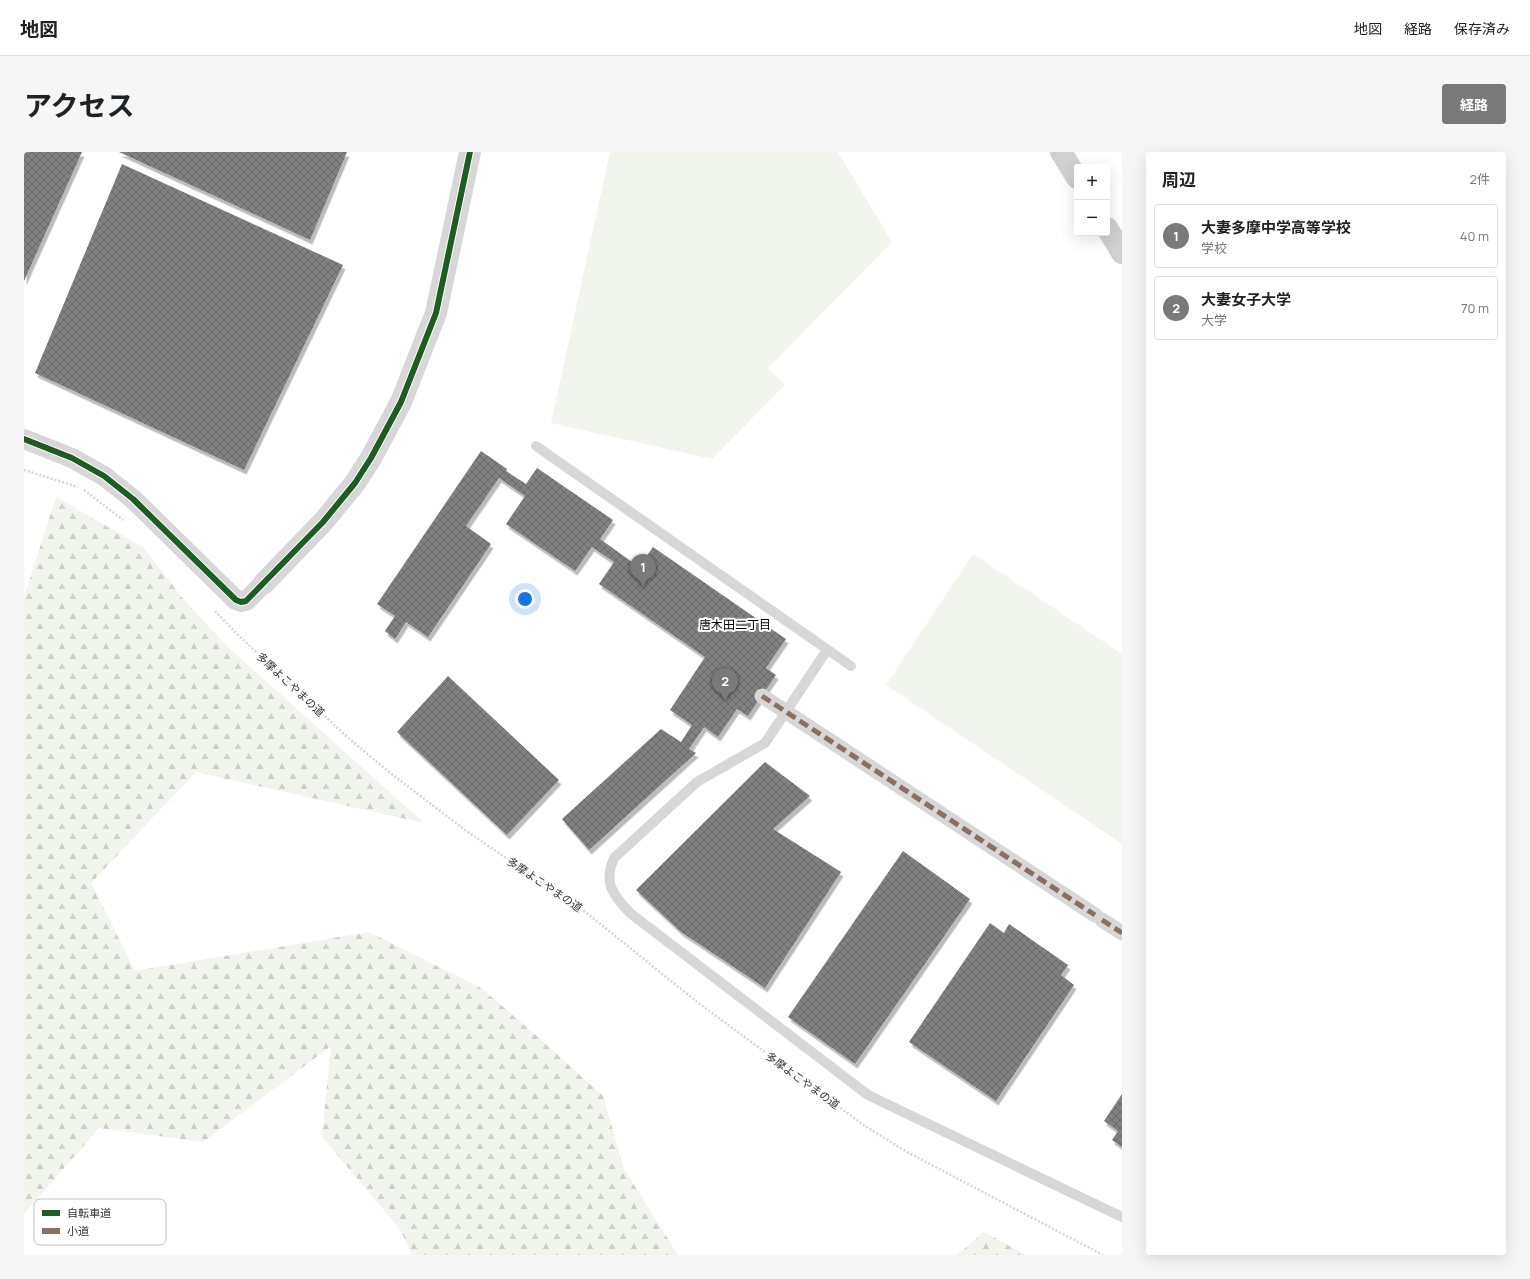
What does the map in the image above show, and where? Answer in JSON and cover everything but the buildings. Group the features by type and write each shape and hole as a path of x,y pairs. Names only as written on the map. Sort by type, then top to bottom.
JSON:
{"main road":[{"path":"1061,152 1074,173"},
{"path":"1110,233 1122,253"}],"street":[{"path":"24,440 72,458 104,476 133,499 236,600 241,602 246,601 323,522 355,484 371,458 401,402 436,313 470,152"},
{"path":"762,696 1122,933"}],"lane":[{"path":"536,446 851,666"},
{"path":"827,650 765,743 697,782 614,858 610,868 609,883 616,898 630,913 868,1095 1122,1217"}],"path":[{"path":"24,470 81,488 128,524"}],"green space":[{"path":"610,152 838,152 892,242 768,368 785,385 712,459 551,423"},
{"path":"56,497 143,547 185,601 228,647 424,823 196,772 91,883 135,971 369,932 481,988 603,1096 624,1169 678,1255 412,1255 400,1229 322,1137 331,1046 203,1142 99,1128 37,1199 34,1199 34,1203 24,1214 24,597"},
{"path":"973,554 1122,654 1122,844 886,685"},
{"path":"984,1232 1026,1255 957,1255"}],"marked path":[{"path":"762,696 1095,915"},
{"path":"1102,920 1122,933"}],"cycle path":[{"path":"24,439 72,458 104,476 133,499 236,600 241,602 246,601 323,522 355,483 371,458 401,402 436,313 470,152"}],"place":[{"name":"大妻多摩中学高等学校","path":"643,587"},
{"name":"大妻女子大学","path":"725,701"}],"district":[{"name":"唐木田二丁目","path":"735,624"}]}
